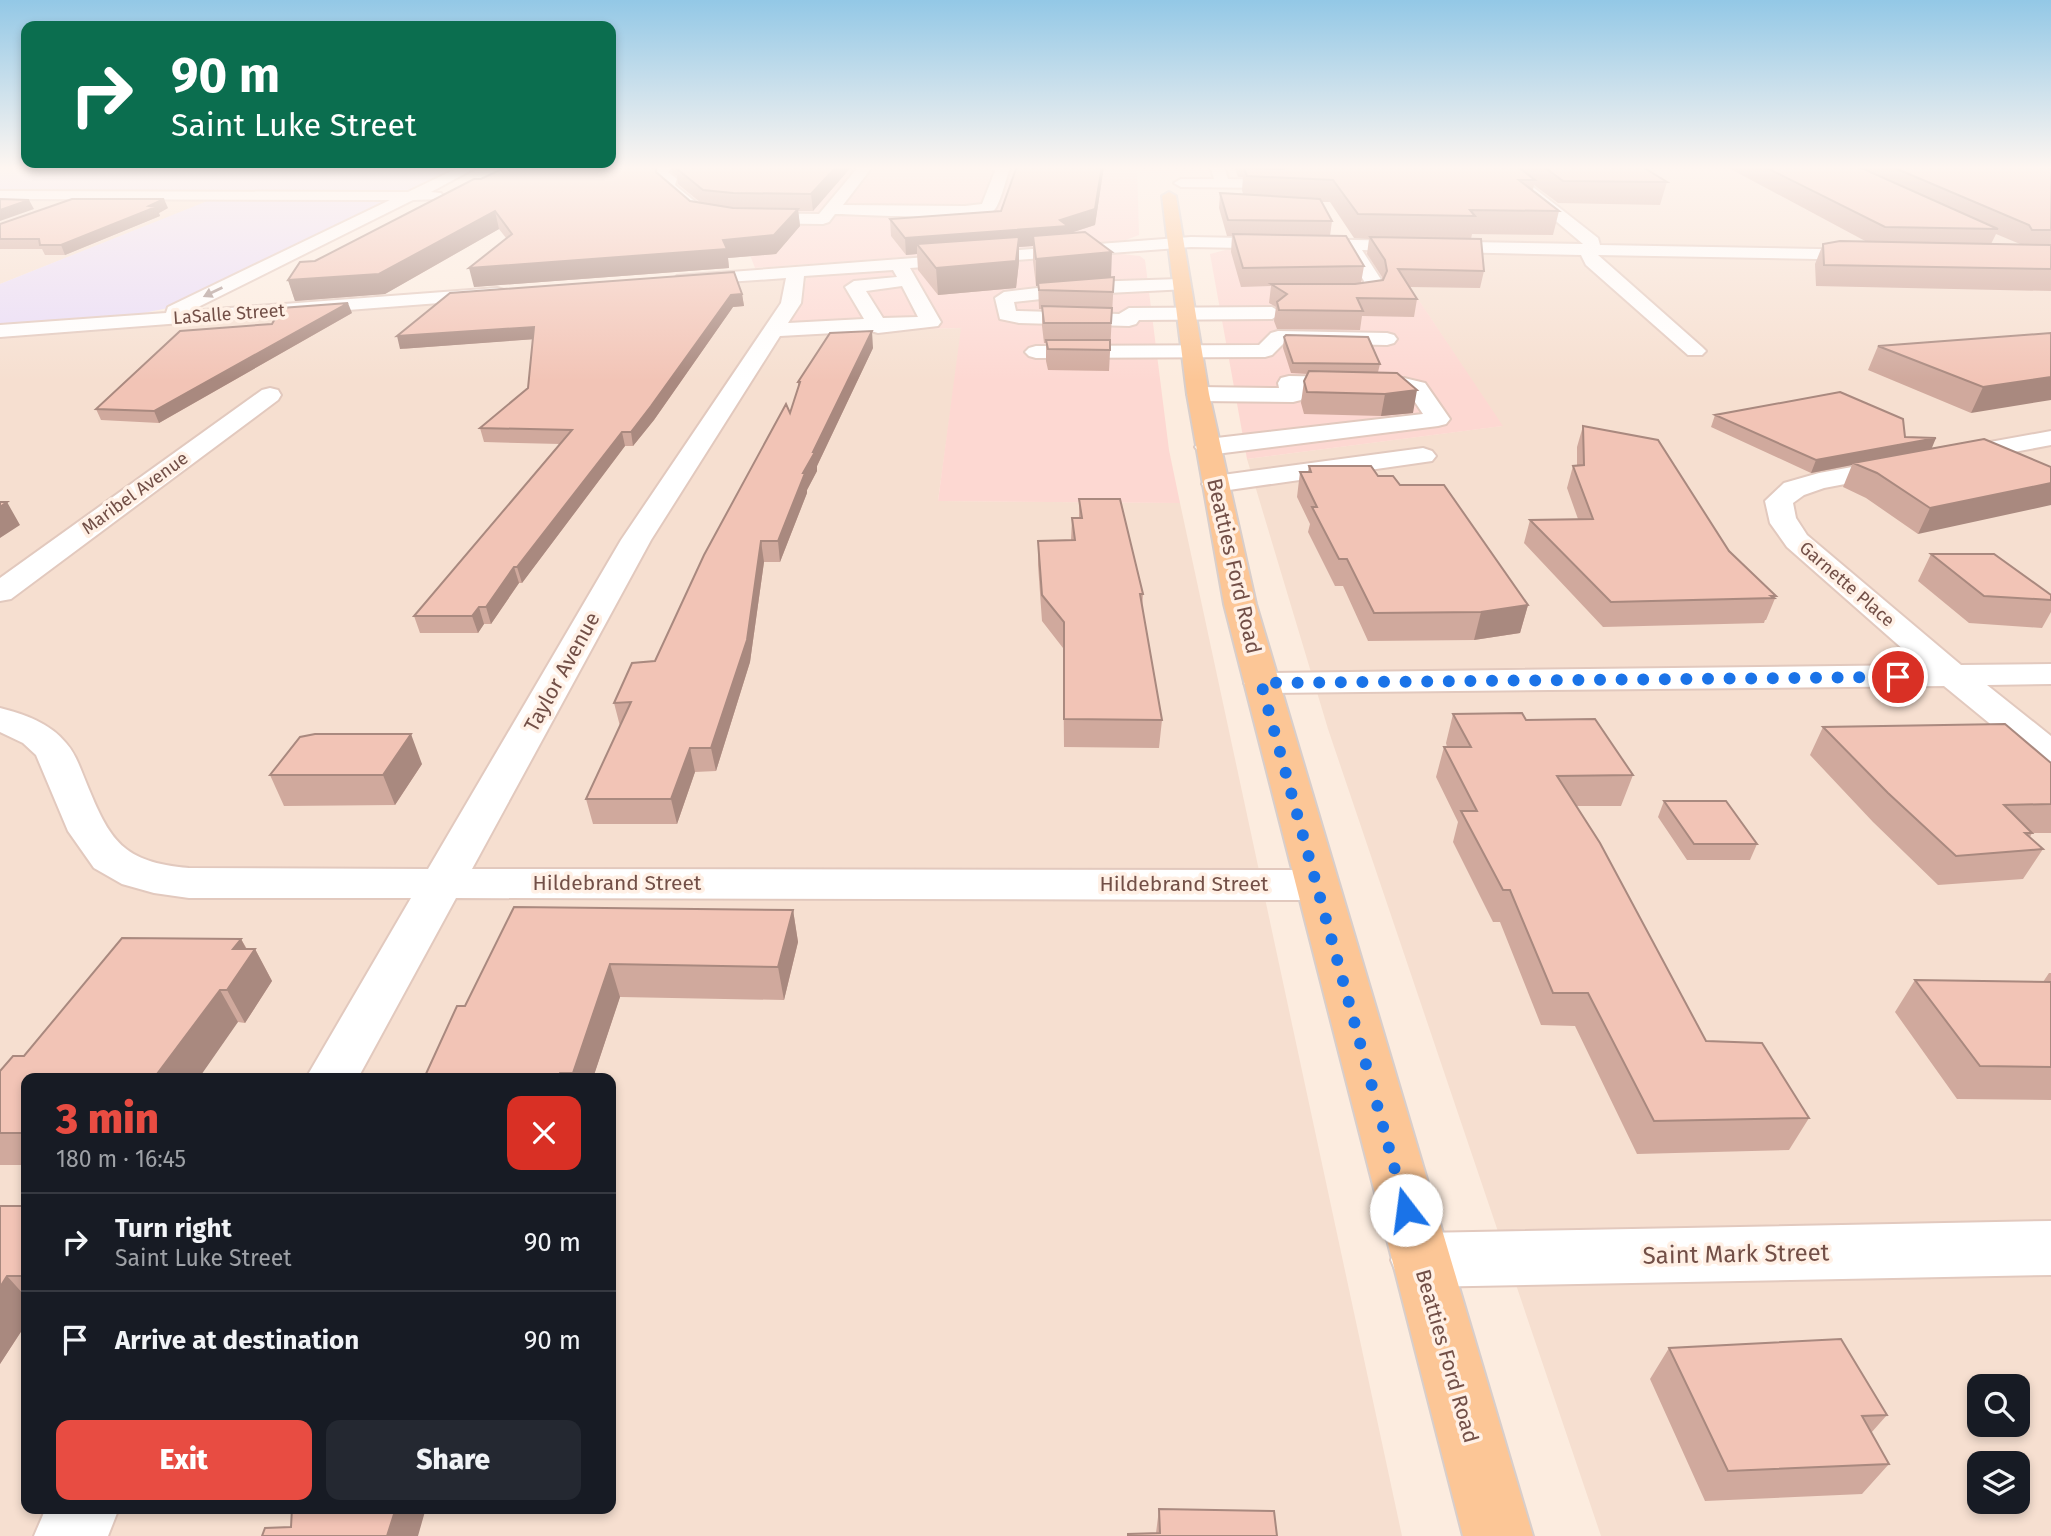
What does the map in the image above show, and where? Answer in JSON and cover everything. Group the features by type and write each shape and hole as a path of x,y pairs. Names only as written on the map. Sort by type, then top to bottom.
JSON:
{"main road":[{"name":"Beatties Ford Road","path":"1172,238 1185,301 1211,466 1240,604 1498,1536"}],"street":[{"path":"156,320 325,238"},
{"path":"198,317 354,238"},
{"path":"1587,238 1592,242 1589,257 1592,261 1695,351"},
{"path":"1316,294 1372,291 1373,281 1344,240"},
{"path":"1036,352 1131,353 1185,301 1259,243 1344,240 1591,251 1892,255"},
{"path":"1259,243 1262,262"},
{"path":"843,248 857,267"},
{"path":"1185,301 1198,264"},
{"path":"661,282 857,267 1185,301 1272,313"},
{"path":"878,327 854,287 904,272 1105,267 1114,274 1185,301 1265,351 1278,337 1387,339"},
{"name":"Taylor Avenue","path":"335,1073 636,540 791,303 796,272"},
{"path":"774,330 931,323 904,272"},
{"path":"1185,301 1129,317 1007,315 1004,298 1052,290 1122,287 1185,301 1293,395 1289,383 1404,385 1417,388 1438,419 1211,466"},
{"path":"1122,287 1129,317 1131,353"},
{"name":"LaSalle Street","path":"0,331 513,293"},
{"path":"1264,294 1278,337"},
{"name":"Maribel Avenue","path":"0,592 270,395"},
{"name":"Garnette Place","path":"1954,676 1797,541 1783,521 1779,501 1794,489 1819,481 2051,438"},
{"path":"1211,466 1423,456"},
{"path":"1261,683 2051,674"},
{"path":"1954,676 2051,755"},
{"name":"Hildebrand Street","path":"0,719 30,730 54,752 96,844 120,867 162,880 189,883 1316,885"},
{"name":"Saint Mark Street","path":"1420,1260 2051,1248"},
{"path":"69,1536 82,1514"}],"shaded area":[{"path":"0,238 117,238 0,284"},
{"path":"116,238 312,238 168,308 134,315 0,325 0,284"},
{"path":"743,238 1132,238 1123,241 755,268"},
{"path":"1378,238 2051,238 2051,254 1380,240"},
{"path":"1229,249 1386,251 1503,426 1247,459 1210,254"},
{"path":"1386,251 2051,262 2051,1536 1601,1536 1328,729 1247,459 1502,426"},
{"path":"1114,253 1140,256 1145,260 1169,450 1180,503 938,501 961,328 784,333 808,276"},
{"path":"808,276 784,333 962,328 938,501 1180,503 1402,1536 0,1536 0,338"}],"building":[{"path":"79,238 61,245 40,245 39,239 0,239"},
{"path":"360,238 446,238 379,274 288,280 300,262 315,261"},
{"path":"507,238 747,238 723,240 727,249 469,268"},
{"path":"1019,238 1016,261 936,268 917,244"},
{"path":"1033,238 1093,238 1112,252 1036,259"},
{"path":"1234,238 1347,238 1364,266 1243,268"},
{"path":"1370,238 1481,239 1484,271 1398,269 1417,299 1357,298 1363,311 1279,310 1277,302 1287,294 1271,284 1355,284 1383,280 1387,271 1385,260"},
{"path":"1840,241 2051,245 2051,269 1824,265 1823,244"},
{"path":"734,272 742,294 731,295 631,432 622,432 517,567 514,567 486,607 479,607 472,616 414,616 572,430 480,428 528,388 534,327 397,336 450,293"},
{"path":"1114,277 1113,292 1039,290 1038,283"},
{"path":"348,303 154,411 96,409 180,331 272,324 281,308"},
{"path":"1042,306 1112,308 1111,323 1044,323"},
{"path":"872,331 803,473 778,541 761,541 747,640 711,748 690,748 671,799 586,799 631,702 614,703 632,663 655,661 704,555 786,404 790,413 798,382 830,333"},
{"path":"2051,333 2051,377 1983,387 1878,346"},
{"path":"1284,337 1368,337 1380,364 1293,363"},
{"path":"1046,340 1110,340 1110,350 1048,349"},
{"path":"1309,371 1397,373 1417,390 1385,394 1307,392 1304,381"},
{"path":"1840,392 1903,419 1905,437 1936,438 1816,460 1715,415"},
{"path":"1583,426 1658,440 1729,551 1776,596 1611,602 1530,520 1593,519 1573,466 1584,465"},
{"path":"1984,439 2051,467 2051,483 1930,508 1877,473 1853,463"},
{"path":"1309,466 1371,466 1378,476 1393,476 1400,485 1444,485 1528,605 1481,612 1374,613 1347,559 1339,559 1312,507 1317,507 1300,472 1311,472"},
{"path":"1079,499 1120,499 1143,594 1140,594 1162,720 1064,719 1064,622 1042,595 1038,541 1075,540 1072,518 1082,518"},
{"path":"1931,554 1994,554 2051,595 2051,600 1984,596"},
{"path":"1522,713 1526,720 1595,719 1633,775 1557,776 1600,843 1706,1041 1762,1043 1809,1118 1654,1121 1588,993 1553,993 1510,890 1503,890 1461,811 1477,811 1444,747 1471,747 1453,714"},
{"path":"2005,724 2051,763 2051,804 2004,805 2032,833 2025,833 2043,849 1956,856 1888,793 1823,727"},
{"path":"315,734 411,734 383,775 270,775 300,737"},
{"path":"1664,801 1726,801 1757,844 1694,844"},
{"path":"514,907 793,910 778,967 610,964 573,1073 426,1073 457,1006 465,1006"},
{"path":"122,938 241,939 233,949 255,949 227,990 220,990 158,1073 21,1073 21,1133 0,1133 0,1071 13,1056 24,1056"},
{"path":"1915,980 2051,982 2051,1067 1980,1066"},
{"path":"0,1206 21,1206 21,1276 7,1276 0,1287"},
{"path":"1841,1339 1887,1415 1862,1416 1889,1464 1728,1471 1669,1348"},
{"path":"1159,1509 1274,1511 1277,1536 1128,1536 1160,1533"},
{"path":"292,1514 394,1514 387,1536 262,1536 265,1528 291,1527"}],"route":[{"path":"1406,1210 1261,683 1898,677"}]}
